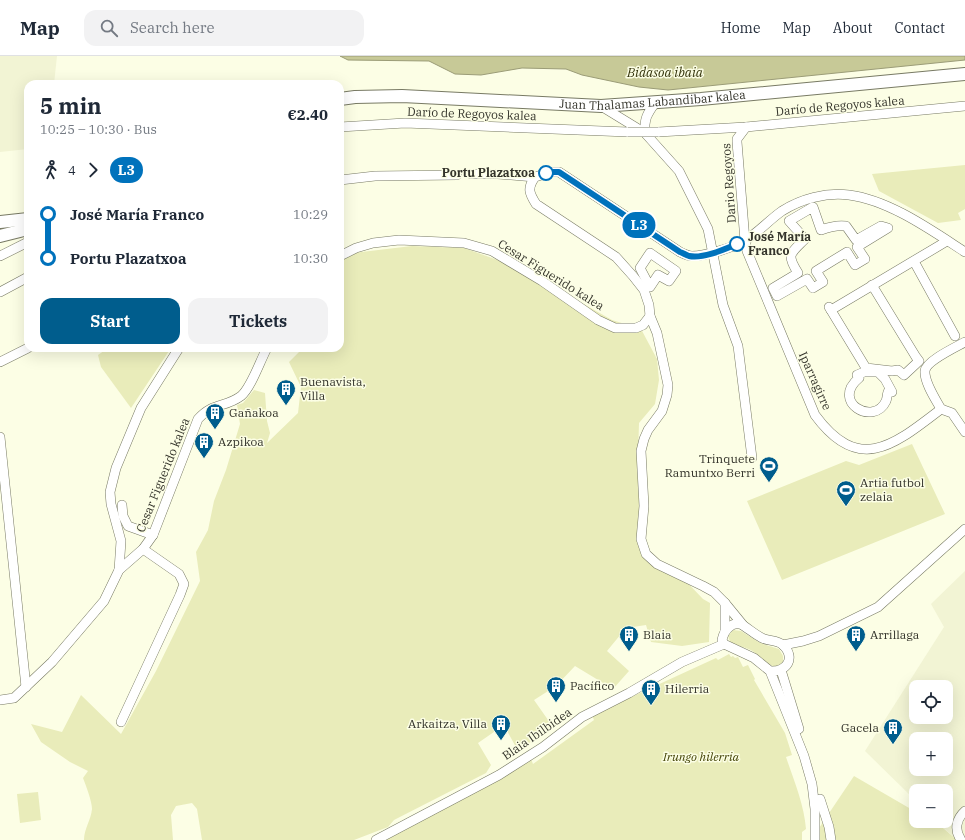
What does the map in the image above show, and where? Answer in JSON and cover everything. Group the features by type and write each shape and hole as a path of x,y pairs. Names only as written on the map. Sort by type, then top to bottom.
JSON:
{"main road":[{"name":"Juan Thalamas Labandibar kalea","path":"344,98 402,96 601,106 655,103 965,74"},
{"path":"0,222 24,219"},
{"path":"0,236 24,230"}],"street":[{"path":"645,133 644,122 646,116 655,103"},
{"path":"601,106 645,133 679,171 708,229 714,252 723,305 738,346 752,458"},
{"name":"Darío de Regoyos kalea","path":"344,127 405,123 658,132 746,127 965,106"},
{"name":"Dario Regoyos","path":"745,241 737,139 746,127"},
{"path":"718,129 737,139"},
{"path":"471,174 498,174 535,177 551,172 559,172 680,252 690,256 700,256 745,241 783,211 805,200 824,195 848,194 876,201 924,226 965,252"},
{"path":"344,180 375,176 457,175"},
{"path":"535,177 530,184 530,194 536,204 616,257 644,290 649,306 650,316 657,334 668,385 666,400 662,411 648,430 644,439 642,451 644,506 641,539 646,554 657,564 714,592 743,625 763,638 783,645 819,636 878,607 965,529"},
{"path":"813,207 821,230 830,227 846,226 856,240 880,226 888,228 857,247 865,259 855,265 847,252 816,271 823,282 813,288 807,279 777,296 773,288 798,274 790,261 790,258 805,238 789,221 813,207"},
{"name":"Cesar Figuerido kalea","path":"344,254 356,248 399,240 474,246 492,251 542,281 598,320 615,328 636,328 643,325 650,316"},
{"path":"872,285 919,361 904,375 898,370 892,371 866,368 830,308 872,285 947,240"},
{"name":"Iparragirre","path":"745,241 747,251 815,415 836,439 847,446 860,449 872,449 884,446 920,426 941,409"},
{"path":"0,256 24,244"},
{"path":"916,265 956,336"},
{"path":"0,292 24,279"},
{"path":"965,342 927,365 925,371 928,384 941,409 952,413 965,432"},
{"path":"0,362 24,350"},
{"path":"119,570 121,541 111,504 110,492 116,468 141,408 176,352"},
{"name":"Cesar Figuerido kalea","path":"1,700 14,698 52,662 104,601 119,570 144,549 153,534 198,419 204,412 240,397 248,390 265,352"},
{"path":"864,372 878,372 885,379 892,392 888,392 886,401 878,409 862,412 853,405 849,397 851,386 859,378 857,375 864,372"},
{"path":"0,437 26,687"},
{"path":"122,505 123,516 128,526 153,534"},
{"path":"121,722 184,584 180,574 144,549"},
{"path":"725,603 725,630 723,642 754,658 770,671 804,756 812,784 815,808 815,840"},
{"path":"725,630 735,624 743,625"},
{"path":"770,671 777,672 784,668 788,662 789,654 803,641"},
{"name":"Blaia Ibilbidea","path":"376,840 499,775 543,746 582,717 629,693 682,662 712,650 723,642"},
{"path":"783,645 789,654"},
{"path":"781,670 800,732 804,756"},
{"path":"820,799 829,827 831,840"},
{"path":"961,840 957,835 957,822 961,814 965,811"}],"shaded area":[{"path":"0,56 57,56 54,80 24,80 24,149 0,152"},
{"path":"965,571 965,840 957,840 944,828 953,828 953,784 909,784 909,794 865,751 909,682 909,724 953,724 953,680 910,680 944,627 931,604"}],"green space":[{"path":"965,165 965,209 958,213 961,220 938,223 879,191 872,174"},
{"path":"412,246 464,248 520,268 612,320 641,329 657,359 659,380 655,404 639,423 638,456 640,548 681,576 703,599 710,603 709,642 682,646 651,642 646,625 620,629 621,634 607,651 629,671 613,689 575,666 556,686 534,700 553,727 518,751 504,725 478,743 491,765 486,773 394,820 388,827 354,840 202,840 197,809 192,803 176,806 171,815 173,840 84,840 92,809 83,778 88,771 70,762 41,742 31,724 62,732 81,695 121,734 156,671 200,581 196,552 208,530 214,501 226,470 240,424 237,405 243,403 254,390 265,393 267,421 270,433 267,443 298,413 301,387 289,362 299,352 344,352 344,258 353,253"},
{"path":"102,352 168,352 131,408 101,367 98,355"},
{"name":"Artia futbol zelaia","path":"912,444 945,514 782,580 747,501 846,461 859,465"},
{"path":"733,630 741,631 760,643 779,649 783,656 783,663 775,667 772,666 751,650 730,642 728,636"},
{"name":"Irungo hilerria","path":"729,654 731,657 738,657 743,667 748,665 755,679 754,680 785,733 792,755 786,757 805,820 806,829 802,832 802,840 376,840 531,759 533,764 594,720 592,715 716,658 718,660"},
{"path":"854,776 909,808 909,828 943,828 957,840 811,840"},
{"path":"38,792 41,820 20,823 17,794"}],"water":[{"name":"Bidasoa ibaia","path":"340,56 965,56 965,60 668,90 639,87 582,75 566,69 522,68 481,75 455,74 429,61 348,60"}],"bus line":[{"name":"L3","path":"546,173 559,172 680,252 690,256 700,256 737,244"}],"place":[{"name":"Portu Plazatxoa","path":"546,173"},
{"name":"José María Franco","path":"737,244"},
{"name":"Buenavista, Villa","path":"286,406"},
{"name":"Gañakoa","path":"215,430"},
{"name":"Azpikoa","path":"204,459"},
{"name":"Trinquete Ramuntxo Berri","path":"769,483"},
{"name":"Artia futbol zelaia","path":"846,507"},
{"name":"Blaia","path":"629,652"},
{"name":"Arrillaga","path":"856,652"},
{"name":"Pacífico","path":"556,703"},
{"name":"Hilerria","path":"651,706"},
{"name":"Arkaitza, Villa","path":"501,741"},
{"name":"Gacela","path":"893,745"}]}
